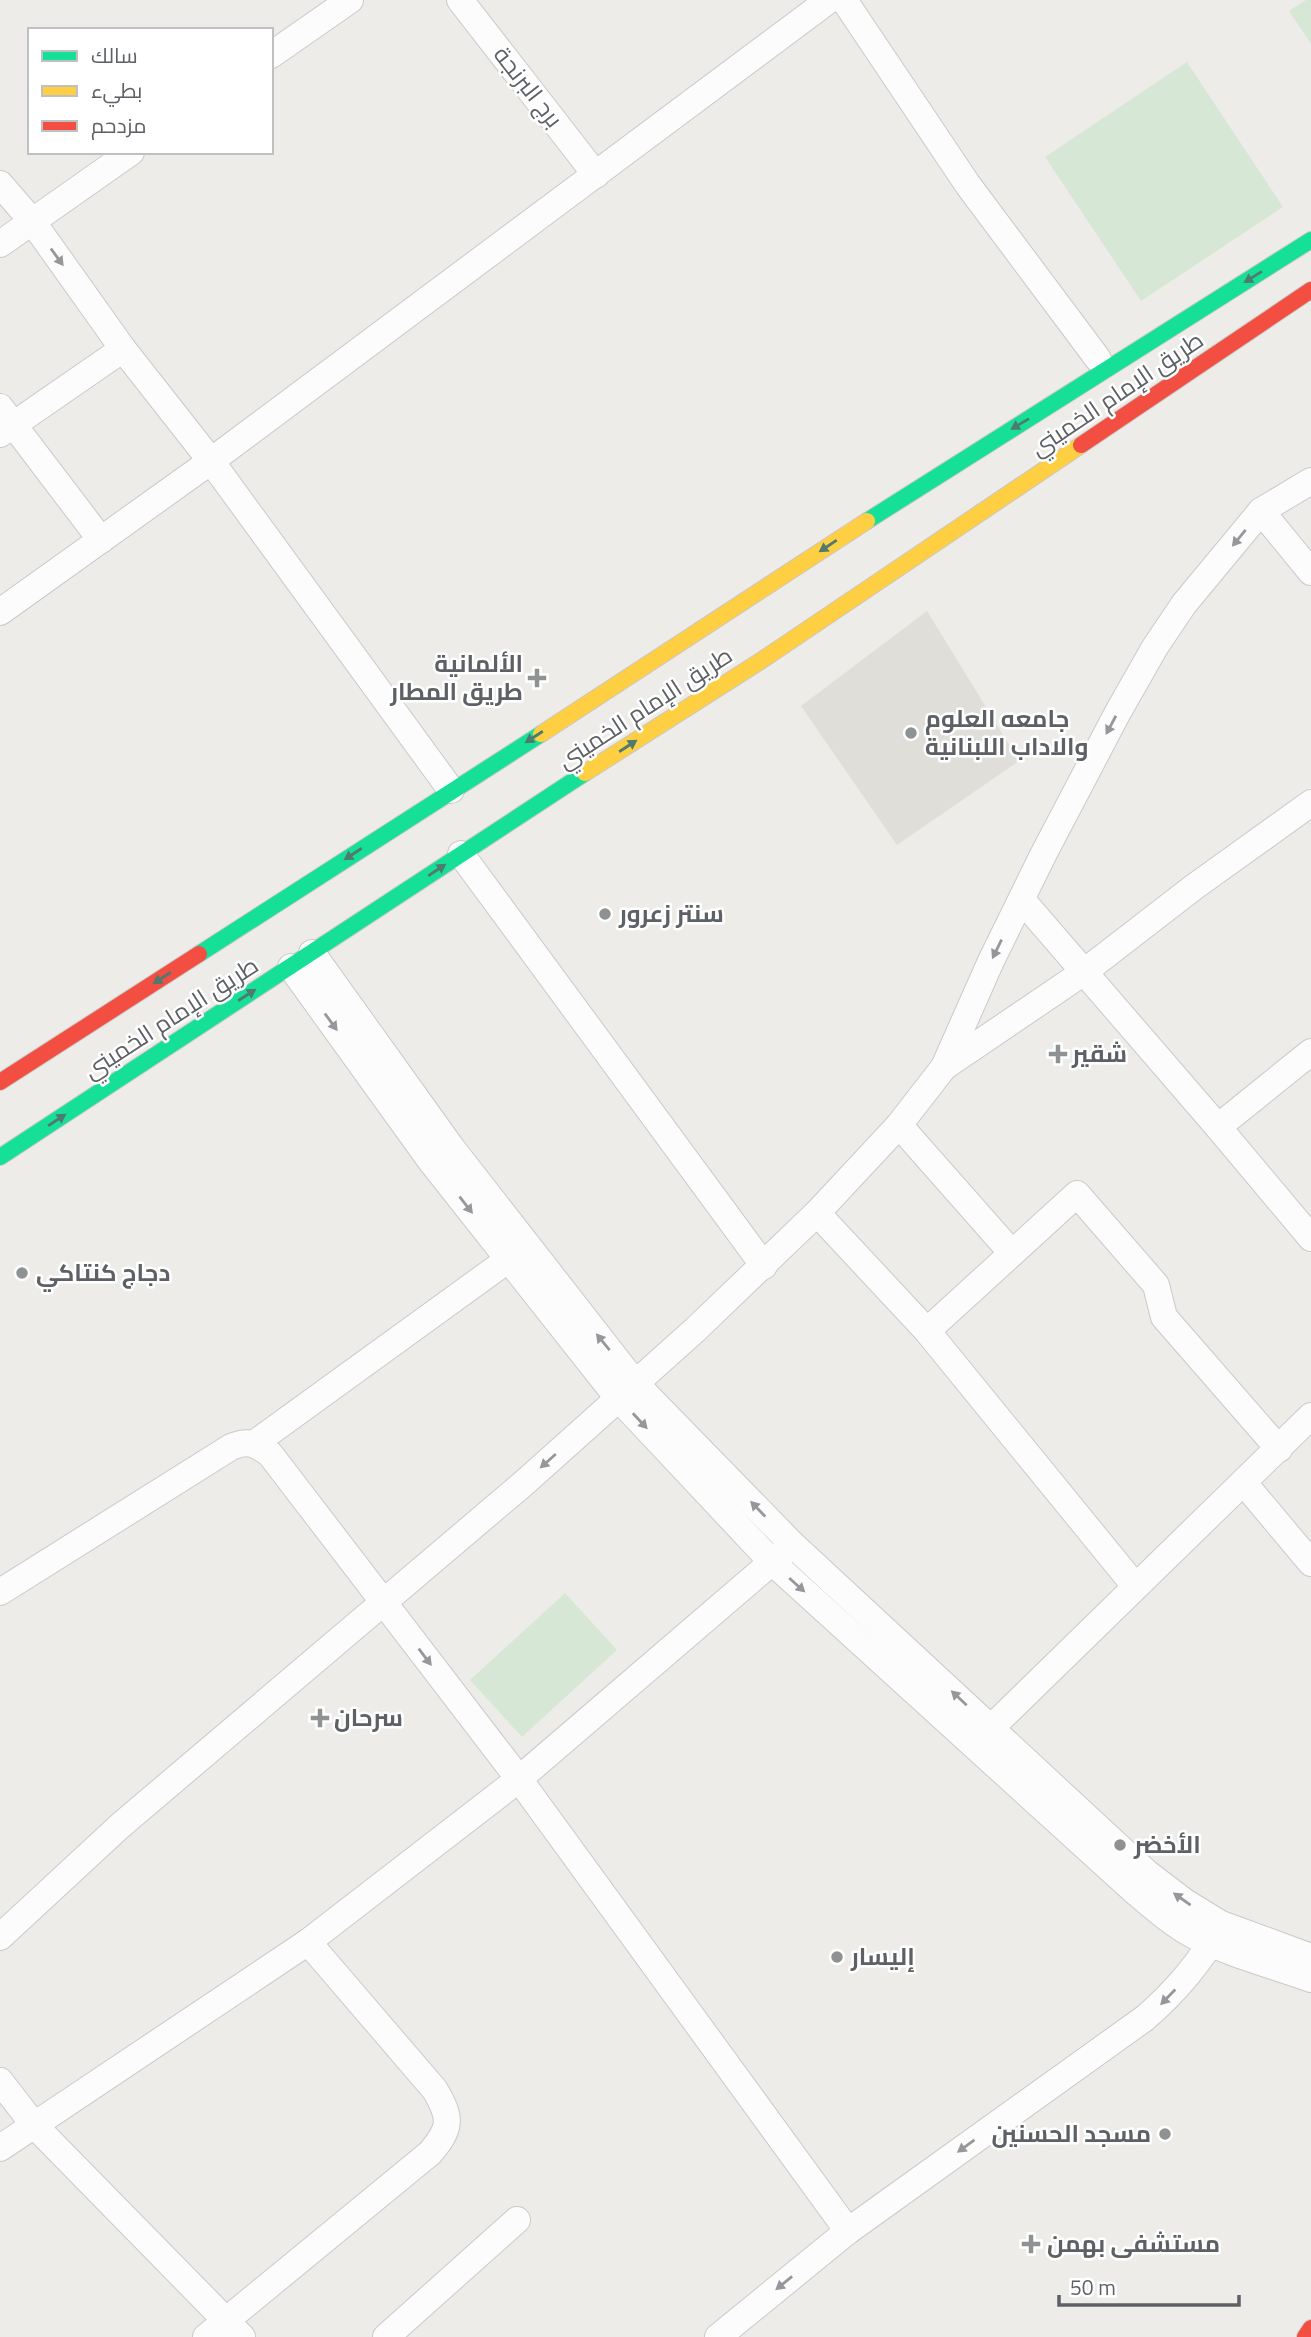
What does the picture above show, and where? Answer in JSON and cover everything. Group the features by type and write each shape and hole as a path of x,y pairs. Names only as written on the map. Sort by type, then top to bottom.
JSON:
{"main road":[{"name":"طريق الإمام الخميني","path":"0,1082 451,790 737,615 856,528 1311,240"},
{"name":"طريق الإمام الخميني","path":"0,1157 302,960 1311,290"},
{"path":"1052,405 1098,359 1134,333"},
{"path":"1166,388 1217,373"},
{"path":"1305,2337 1311,2328"}],"street":[{"path":"273,54 350,0"},
{"name":"برج البرنجة","path":"460,0 596,175"},
{"path":"1,609 211,461 829,0"},
{"path":"844,0 968,185 1098,359"},
{"path":"0,244 128,154"},
{"path":"0,184 32,222 124,349 211,461 451,790"},
{"path":"101,540 4,422 124,349"},
{"path":"0,1937 121,1825 524,1483 764,1266 900,1125 944,1067 1022,900 1118,712 1156,647 1184,604 1261,511 1311,481"},
{"path":"1261,511 1311,572"},
{"path":"944,1067 1084,972 1194,887 1311,803"},
{"path":"461,854 764,1266"},
{"path":"1022,900 1218,1126 1311,1238"},
{"path":"302,960 430,1160 509,1259 627,1390 772,1562 1132,1889 1180,1927 1311,1957"},
{"path":"302,960 451,1147 627,1390 1147,1873 1185,1902 1216,1934 1311,1979"},
{"path":"1218,1126 1311,1052"},
{"path":"900,1125 1011,1252"},
{"path":"927,1331 1077,1194 1156,1285 1164,1317 1279,1448"},
{"path":"817,1213 927,1331 1135,1586"},
{"path":"255,1443 509,1259"},
{"path":"991,1728 1311,1416"},
{"path":"0,1592 231,1447 244,1442 255,1443 270,1454 519,1779 848,2231"},
{"path":"1244,1483 1311,1563"},
{"path":"0,2148 308,1942 519,1779 792,1544"},
{"path":"719,2337 848,2231 1146,2018 1188,1976 1216,1934"},
{"path":"206,2337 234,2328 430,2153 445,2136 448,2121 445,2108 428,2081 308,1942"},
{"path":"0,2081 34,2125 234,2328"},
{"path":"386,2337 517,2220"}],"shaded area":[{"name":"جامعه العلوم والاداب اللبنانية","path":"927,611 1019,761 897,845 801,706"}],"green space":[{"path":"1306,0 1311,0 1311,44 1289,11"},
{"path":"1187,62 1283,207 1141,301 1045,157"},
{"path":"565,1593 617,1650 522,1737 470,1680"}],"traffic: fast":[{"path":"867,521 1311,240"},
{"path":"199,954 541,734"},
{"path":"0,1157 585,773"}],"traffic: slow":[{"path":"585,773 762,660 1081,445"},
{"path":"541,734 867,521"}],"traffic: jam":[{"path":"1081,445 1311,290"},
{"path":"0,1082 199,954"},
{"path":"1305,2337 1311,2328"}],"place":[{"name":"الألمانية طريق المطار","path":"537,678"},
{"name":"جامعه العلوم والاداب اللبنانية","path":"911,733"},
{"name":"سنتر زعرور","path":"605,914"},
{"name":"شقير","path":"1058,1054"},
{"name":"دجاج كنتاكي","path":"22,1273"},
{"name":"سرحان","path":"320,1718"},
{"name":"الأخضر","path":"1120,1845"},
{"name":"إليسار","path":"837,1957"},
{"name":"مسجد الحسنين","path":"1165,2134"},
{"name":"مستشفى بهمن","path":"1031,2244"}]}
